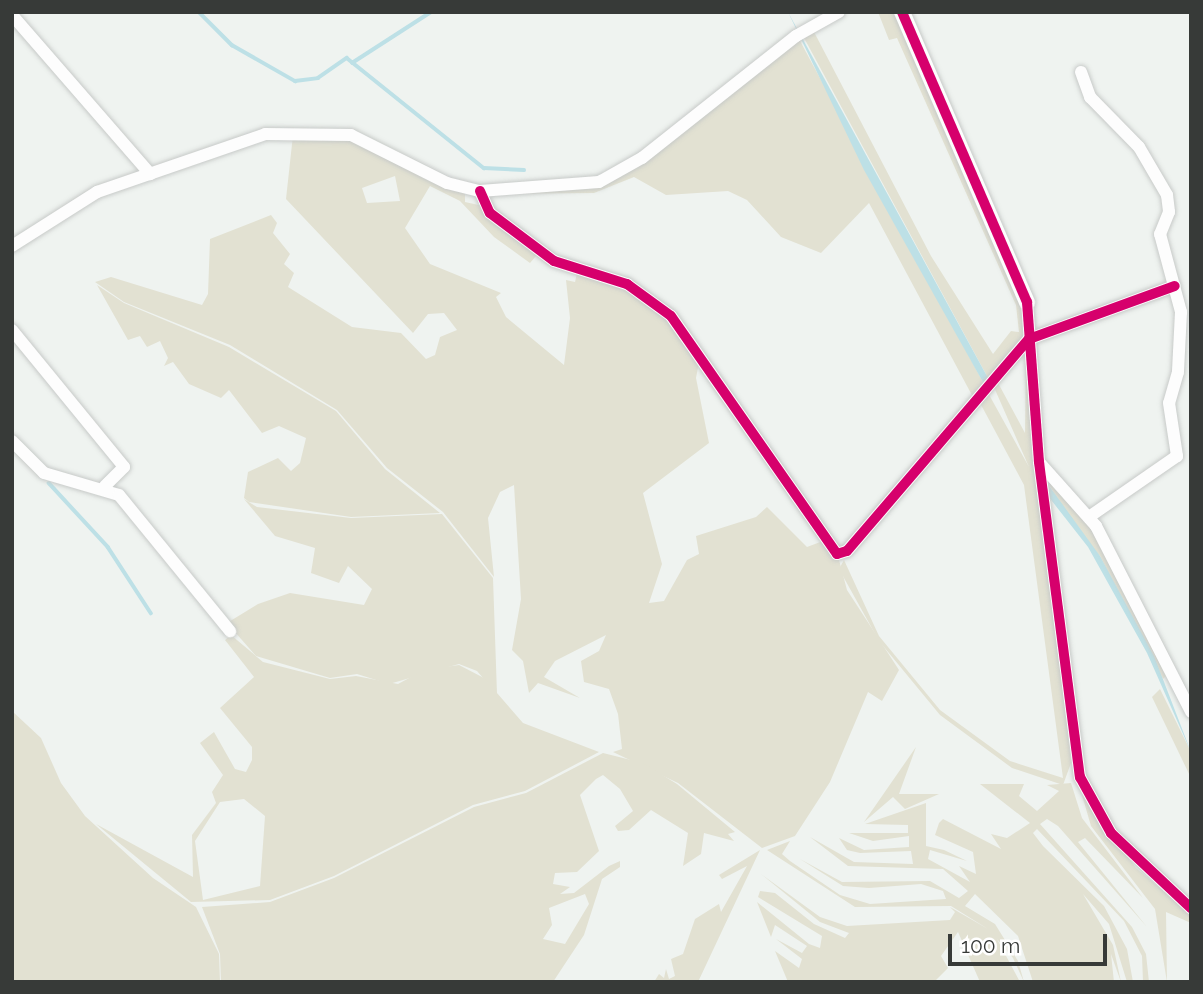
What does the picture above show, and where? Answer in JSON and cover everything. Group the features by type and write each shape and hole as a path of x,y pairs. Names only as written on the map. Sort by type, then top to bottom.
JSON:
{"street":[{"path":"12,246 74,204 265,134 322,132 366,139 447,183 480,191 575,187 619,173 801,34 839,12"},
{"path":"902,12 1027,302 1039,462 1080,777 1111,833 1191,908"},
{"path":"12,15 150,174"},
{"path":"1081,72 1090,97 1139,147 1167,195 1160,234 1175,286 1178,372 1168,403 1177,456 1089,517"},
{"path":"480,191 490,213 554,261 627,284 671,316 837,554 847,551 1029,339 1175,286"},
{"path":"12,330 124,467 105,486"},
{"path":"12,441 44,473 105,486 127,503 230,631"},
{"path":"1039,462 1089,517 1191,712"}],"shaded area":[{"path":"878,12 896,12 1021,303 1023,339 988,378 803,36 813,30 931,256 993,354 1011,331 1019,332 1016,305 897,38 889,40"},
{"path":"799,39 984,384 974,399 869,203 821,253 781,237 747,200 728,191 666,195 634,177 594,193 489,194 620,177"},
{"path":"293,135 342,137 465,192 465,202 483,206 551,265 536,256 530,263 494,237 460,201 430,186 405,228 430,264 501,293 496,297 506,317 564,365 570,318 566,280 575,282 577,273 599,276 659,308 699,362 696,378 709,443 643,493 662,564 649,603 664,601 687,560 699,554 696,536 756,517 767,507 807,547 823,541 839,560 847,590 899,670 882,701 868,692 830,782 795,836 762,848 678,783 613,752 622,749 618,714 609,689 584,682 581,661 599,651 606,635 555,661 544,677 580,698 538,683 529,693 523,661 512,650 521,599 514,485 500,492 488,518 494,577 443,512 387,468 337,410 230,345 124,302 95,282 111,277 202,305 208,294 210,239 271,215 277,223 273,233 290,254 284,264 294,273 288,287 352,327 401,333 426,359 435,355 440,337 457,330 444,313 428,314 413,333 286,199","holes":["395,176 400,201 367,203 362,188"]},
{"path":"97,285 124,303 229,347 336,411 385,469 440,513 351,517 249,502 244,498 248,472 278,458 291,471 300,463 306,438 279,426 262,433 229,390 221,398 189,384 173,362 164,366 168,358 160,341 147,347 140,336 128,340"},
{"path":"1026,353 1071,763 1063,785 1012,768 940,715 879,641 839,569 844,560 879,636 940,710 1010,761 1063,778 1024,485 979,401 987,391 1029,467 993,385 997,381 1025,433"},
{"path":"1045,476 1090,525 1167,675 1163,679 1100,556 1064,513"},
{"path":"244,499 257,507 351,518 442,514 493,578 497,694 477,671 459,664 389,684 357,674 330,678 256,656 227,623 258,604 290,593 364,605 372,589 348,566 339,583 311,573 315,548 275,536"},
{"path":"231,635 263,662 330,679 356,676 398,684 424,670 459,665 484,678 523,723 599,752 525,791 473,805 334,876 270,900 191,902 96,824 193,877 192,835 216,803 212,792 223,775 200,743 214,732 235,769 246,772 252,760 252,747 220,708 254,677 225,640","holes":["244,799 265,816 260,886 203,900 195,841 220,802"]},
{"path":"1160,689 1191,752 1191,778 1152,697"},
{"path":"12,711 41,738 61,783 85,816 153,878 196,907 219,954 220,982 12,982"},
{"path":"916,747 899,794 939,794 905,809 893,797 864,822"},
{"path":"603,753 643,763 677,784 735,832 728,834 734,841 704,833 701,854 683,866 688,833 651,810 629,830 618,831 615,826 633,811 620,789 603,775 580,795 599,851 577,872 555,873 553,884 570,887 560,894 574,893 609,866 620,861 620,867 602,879 584,935 553,982 221,982 220,954 202,907 270,902 334,878 474,807 526,793","holes":["585,894 589,904 565,944 543,939 552,925 549,908"]},
{"path":"1071,783 1082,818 1143,898 1085,838 1078,842 1147,927 1058,826 1047,819 1040,824 1132,927 1146,954 1149,982 1143,982 1142,956 1124,921 1037,829 1033,833 1043,846 1104,906 1127,949 1133,982 1127,982 1109,924 1083,894 1113,945 1121,982 1111,954 1114,982 1033,982 1018,936 975,894 965,906 995,924 1018,961 1024,982 1013,958 997,939 1020,982 980,982 958,932 941,956 948,968 934,982 788,982 775,951 799,968 802,959 776,939 802,953 807,946 775,925 771,937 757,902 809,944 820,948 822,936 758,897 760,891 775,893 814,924 845,938 849,933 820,922 761,874 820,917 847,926 950,920 955,912 950,907 988,929 951,906 855,907 767,850 790,841 782,854 790,861 840,895 870,904 946,899 943,891 921,884 869,888 843,886 800,859 842,882 930,881 959,898 968,891 943,869 848,866 810,837 854,862 913,864 911,851 860,853 847,850 839,838 864,850 909,847 909,836 873,841 849,833 908,833 908,825 865,824 926,803 926,846 944,850 967,861 930,850 928,859 970,882 959,866 976,874 973,852 935,835 943,819 1001,849 991,834 1007,838 1030,823 980,784 1024,784 1019,796 1037,811 1059,791 1047,785"},
{"path":"1082,795 1136,868 1191,914 1191,923 1166,912 1167,982 1155,909 1091,826"},
{"path":"760,850 698,982 654,982 659,974 664,978 666,969 669,979 675,976 671,959 683,954 695,919 719,904 721,912 747,866 722,879 719,875"}],"water":[{"path":"788,12 988,378 984,384 864,170"},
{"path":"1047,483 1100,556 1154,656 1191,752 1147,653 1088,547 1048,496"}],"waterway":[{"path":"199,12 232,45 295,81 318,78 347,58 484,168 524,170"},
{"path":"352,63 431,12"},
{"path":"49,483 108,547 151,613"}],"cycle path":[{"path":"902,12 1027,302 1039,462 1080,777 1111,833 1191,908"},
{"path":"480,191 490,213 554,261 627,284 671,316 837,554 847,551 1029,339 1175,286"}]}
